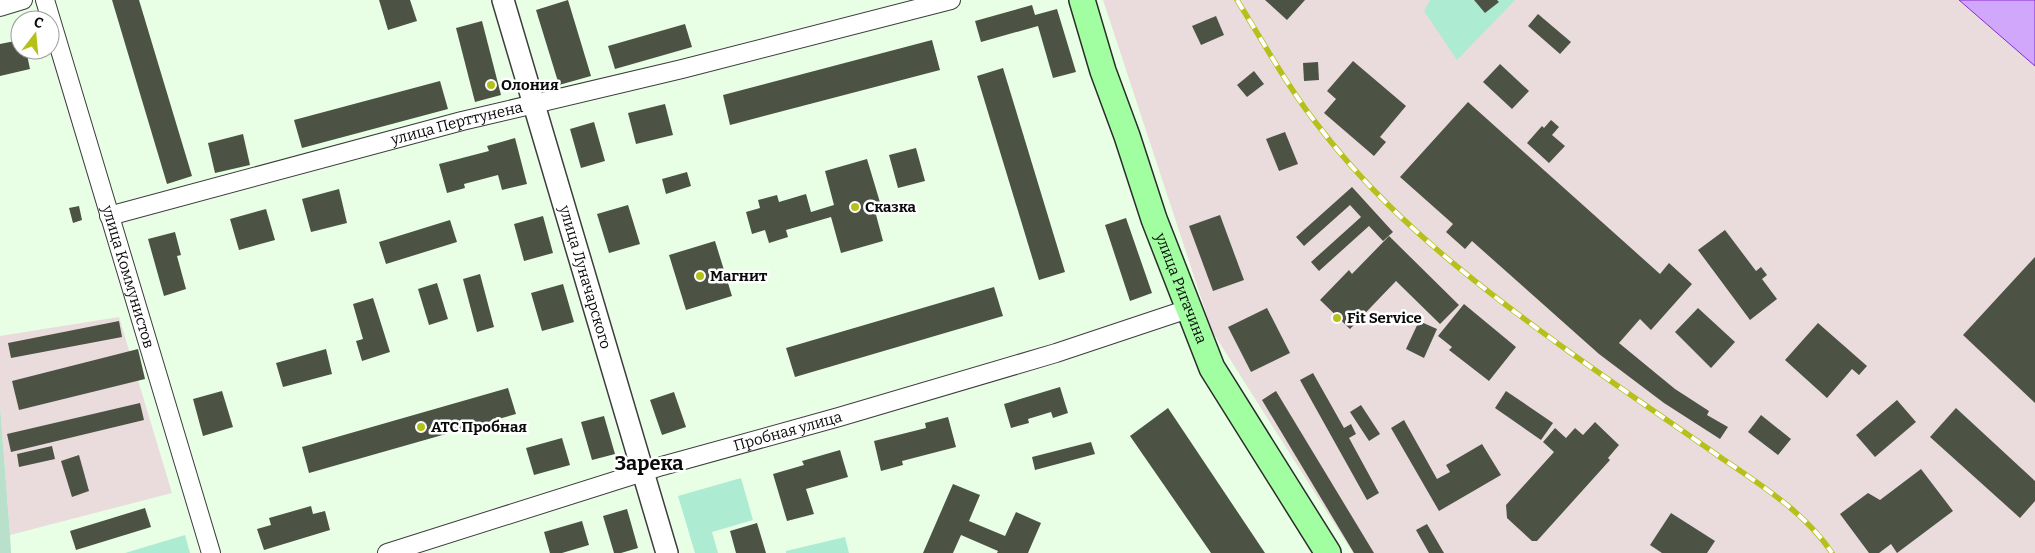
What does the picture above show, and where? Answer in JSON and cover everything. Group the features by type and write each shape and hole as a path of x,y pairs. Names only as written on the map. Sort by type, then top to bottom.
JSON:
{"main road":[{"name":"улица Ригачина","path":"1082,0 1102,71 1127,136 1154,219 1212,368 1328,553"}],"street":[{"path":"0,7 23,0"},
{"name":"улица Коммунистов","path":"45,0 211,553"},
{"name":"улица Луначарского","path":"503,0 667,553"},
{"name":"улица Перттунена","path":"109,216 462,121 682,69 951,0"},
{"name":"Пробная улица","path":"387,553 643,472 1056,353 1188,309"}],"shaded area":[{"path":"1103,0 1959,0 2035,66 2035,553 1353,553 1212,331"},
{"path":"1959,0 2035,0 2035,66"},
{"path":"119,317 172,493 10,535 0,406 0,336"}],"green space":[{"path":"1430,0 1515,0 1457,60 1424,11"},
{"path":"0,406 10,535 11,553 0,553"},
{"path":"741,478 753,520 712,532 718,553 695,553 678,496"},
{"path":"185,535 190,553 125,553"},
{"path":"845,537 849,553 786,553 786,551"}],"building":[{"path":"112,0 139,0 192,176 167,184"},
{"path":"379,0 410,0 417,21 388,30"},
{"path":"568,0 591,76 559,85 536,10"},
{"path":"1265,0 1305,0 1287,20"},
{"path":"1474,0 1497,0 1499,2 1485,13"},
{"path":"1032,5 1035,15 1057,9 1076,72 1053,78 1038,26 981,42 975,21"},
{"path":"1538,14 1571,42 1560,54 1528,26"},
{"path":"1216,16 1224,35 1201,45 1192,26"},
{"path":"482,21 501,95 475,102 456,28"},
{"path":"685,24 692,47 615,69 608,46"},
{"path":"932,40 940,70 730,125 723,95"},
{"path":"10,42 10,60 28,60 30,69 0,76 0,44"},
{"path":"1353,61 1406,106 1380,137 1386,142 1374,156 1324,113 1336,99 1327,91"},
{"path":"1318,62 1319,80 1304,81 1303,63"},
{"path":"1500,64 1529,91 1512,109 1483,82"},
{"path":"1003,68 1065,272 1039,280 977,76"},
{"path":"1254,71 1264,84 1247,97 1237,85"},
{"path":"440,81 448,109 302,148 294,120"},
{"path":"1468,102 1660,274 1669,263 1692,284 1651,330 1640,319 1619,343 1675,389 1709,411 1707,415 1728,427 1720,439 1664,403 1599,354 1472,241 1465,249 1446,232 1453,224 1400,177"},
{"path":"665,104 673,135 636,144 628,113"},
{"path":"1551,120 1559,127 1552,135 1565,146 1549,163 1527,143 1542,126 1544,128"},
{"path":"594,122 605,161 581,168 570,129"},
{"path":"1285,132 1298,164 1279,171 1266,139"},
{"path":"243,134 250,165 215,173 208,143"},
{"path":"515,138 527,184 502,190 498,175 464,184 465,188 447,193 439,164 489,151 487,146"},
{"path":"916,148 925,181 898,188 889,155"},
{"name":"Сказка","path":"867,159 882,209 875,211 883,241 841,253 831,217 786,230 788,237 769,243 765,230 752,234 746,212 760,208 758,200 777,195 779,202 806,194 811,212 834,205 825,171"},
{"path":"687,172 691,186 666,194 662,179"},
{"path":"1352,187 1393,232 1383,241 1369,226 1319,271 1311,262 1361,217 1350,205 1304,246 1296,237"},
{"path":"339,189 347,223 311,232 302,199"},
{"path":"628,205 640,244 609,253 597,214"},
{"path":"79,206 82,220 73,223 69,208"},
{"path":"266,209 275,240 239,250 230,219"},
{"path":"1220,215 1244,280 1213,291 1189,226"},
{"path":"543,216 553,253 524,261 514,224"},
{"path":"1126,218 1152,293 1130,301 1105,225"},
{"path":"450,220 457,242 386,264 379,242"},
{"path":"1725,230 1756,271 1761,267 1767,275 1762,279 1777,299 1750,320 1698,250"},
{"path":"175,232 181,255 177,256 186,289 164,296 148,239"},
{"path":"1389,236 1459,305 1440,324 1396,281 1350,329 1320,300 1349,270 1352,274"},
{"name":"Магнит","path":"715,241 732,296 686,310 669,255"},
{"path":"2035,257 2035,403 1963,335"},
{"path":"480,274 494,327 477,332 463,279"},
{"path":"437,283 448,319 429,325 418,289"},
{"path":"563,284 574,322 542,331 531,293"},
{"path":"994,287 1003,316 795,377 786,348"},
{"path":"373,298 390,352 362,361 356,341 363,339 353,304"},
{"path":"1464,304 1516,347 1489,381 1449,350 1452,347 1438,336"},
{"path":"1267,308 1290,353 1251,372 1228,327"},
{"path":"1698,308 1735,342 1711,368 1675,332"},
{"path":"119,321 122,337 11,358 8,343"},
{"path":"1419,321 1437,329 1424,358 1406,349"},
{"path":"1818,323 1867,366 1859,375 1852,369 1827,398 1785,360"},
{"path":"138,349 145,379 19,410 12,381"},
{"path":"326,349 332,374 283,387 276,363"},
{"path":"1313,373 1344,428 1351,424 1356,434 1349,438 1379,493 1367,500 1300,380"},
{"path":"1060,387 1068,413 1053,418 1051,412 1028,419 1029,423 1011,428 1004,404"},
{"name":"АТС Пробная","path":"508,388 516,414 309,473 302,447"},
{"path":"222,391 233,427 203,436 193,399"},
{"path":"1276,391 1374,553 1354,553 1262,400"},
{"path":"1506,391 1553,423 1541,440 1495,408"},
{"path":"674,392 686,427 662,435 650,400"},
{"path":"1897,400 1916,422 1875,457 1856,435"},
{"path":"140,403 144,420 11,452 7,434"},
{"path":"1361,405 1380,434 1369,441 1350,412"},
{"path":"1168,408 1265,553 1211,553 1130,436"},
{"path":"1956,408 2035,481 2035,501 2020,518 1930,437"},
{"path":"1761,415 1791,439 1778,455 1748,432"},
{"path":"604,416 615,454 592,460 581,422"},
{"path":"948,417 956,447 902,461 903,465 881,471 874,441 926,428 925,423"},
{"path":"1404,420 1437,479 1450,472 1446,465 1482,444 1501,475 1439,511 1391,428"},
{"path":"1595,422 1619,445 1608,458 1610,460 1537,541 1532,541 1507,518 1506,505 1554,452 1543,442 1555,428 1566,438 1575,428 1583,435"},
{"path":"562,438 570,465 534,475 526,448"},
{"path":"1091,442 1095,454 1035,470 1032,457"},
{"path":"52,446 55,459 19,467 17,454"},
{"path":"840,450 848,477 806,489 814,514 787,521 773,474 804,465 802,461"},
{"path":"79,455 89,491 72,497 61,461"},
{"path":"1921,469 1953,511 1897,553 1891,544 1879,553 1869,553 1840,514 1868,493 1880,500"},
{"path":"953,484 980,495 969,521 1005,536 1016,512 1041,523 1028,553 997,553 998,551 961,535 953,553 923,553"},
{"path":"311,506 313,514 325,511 330,530 264,550 257,529 271,525 269,518"},
{"path":"145,508 151,527 76,550 70,531"},
{"path":"627,509 638,548 614,553 603,516"},
{"path":"1671,513 1715,541 1707,553 1662,553 1650,545"},
{"path":"582,521 589,545 562,553 550,553 544,532"},
{"path":"757,523 766,553 736,553 730,531"},
{"path":"1427,524 1444,553 1429,553 1416,530"}],"railway":[{"path":"1237,0 1308,113 1347,161 1405,221 1469,277 1503,303 1780,500 1809,524 1832,553"}],"place":[{"name":"Олония","path":"491,85"},
{"name":"Сказка","path":"855,207"},
{"name":"Магнит","path":"700,276"},
{"name":"Fit Service","path":"1337,318"},
{"name":"АТС Пробная","path":"421,427"}],"district":[{"name":"Зарека","path":"649,463"}]}
